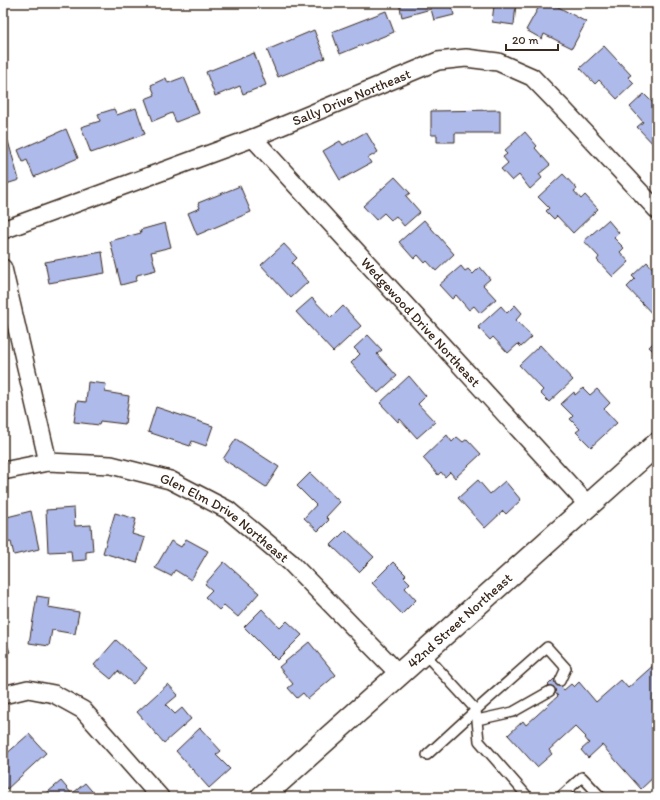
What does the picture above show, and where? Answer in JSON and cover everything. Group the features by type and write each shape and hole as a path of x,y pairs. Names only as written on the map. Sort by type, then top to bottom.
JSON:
{"main road":[{"name":"42nd Street Northeast","path":"262,797 657,444"}],"street":[{"name":"Sally Drive Northeast","path":"3,230 253,138 438,61 466,58 498,62 532,77 570,115 657,210"},
{"name":"Wedgewood Drive Northeast","path":"253,138 588,505"},
{"path":"3,268 48,462"},
{"name":"Glen Elm Drive Northeast","path":"3,471 48,462 111,465 170,480 228,510 290,562 399,674"},
{"path":"3,695 28,689 54,694 82,710 160,797"}],"lane":[{"path":"427,755 547,647 566,668 560,681"},
{"path":"424,652 476,710 479,742 528,797"},
{"path":"477,720 513,712 550,691"},
{"path":"560,797 582,777 601,797"}],"building":[{"path":"399,3 451,3 454,15 434,20 431,9 402,17"},
{"path":"477,3 516,3 514,25 492,22 494,5"},
{"path":"541,3 551,3 586,22 572,48 544,34 542,39 526,30"},
{"path":"386,11 394,32 340,54 332,32"},
{"path":"314,30 325,58 278,77 267,50"},
{"path":"604,46 631,75 628,77 634,83 617,99 599,80 595,84 580,68"},
{"path":"254,53 266,85 243,94 240,86 215,96 206,72"},
{"path":"184,77 199,113 176,122 172,113 153,121 145,99 155,95 151,85 166,78 168,83"},
{"path":"644,94 657,107 657,148 637,127 643,122 630,107"},
{"path":"136,108 145,134 91,153 81,127 100,121 98,114 114,109 117,115"},
{"path":"500,110 500,133 455,133 455,142 437,142 437,135 431,135 431,111"},
{"path":"66,129 78,158 34,177 27,160 23,162 18,150"},
{"path":"366,132 378,152 368,158 371,163 340,180 323,151 340,141 343,145"},
{"path":"525,132 537,146 535,148 550,165 539,174 542,178 530,189 519,175 512,181 501,169 508,163 503,157 507,154 504,151"},
{"path":"8,141 19,180 3,185 3,142"},
{"path":"563,174 577,189 574,191 581,199 585,195 598,209 573,233 557,216 554,219 546,211 549,208 538,197"},
{"path":"395,177 410,193 406,196 420,212 404,226 396,216 391,220 384,213 376,220 363,206"},
{"path":"240,186 251,212 197,235 188,213 200,208 198,203"},
{"path":"424,220 454,254 436,271 427,261 425,263 418,255 414,259 399,242"},
{"path":"608,220 619,233 614,238 624,248 620,252 629,262 613,277 597,260 599,257 584,241"},
{"path":"165,223 171,247 151,252 156,270 137,275 136,281 121,285 110,241 141,233 140,230"},
{"path":"284,244 297,258 292,263 308,282 291,298 261,265"},
{"path":"102,252 105,273 49,283 45,262"},
{"path":"647,262 657,273 656,318 627,287 635,279 632,276"},
{"path":"461,266 465,271 468,269 473,274 480,267 490,279 483,285 496,299 480,313 474,306 469,310 456,295 452,299 439,285"},
{"path":"312,298 331,318 343,306 361,326 333,352 296,312"},
{"path":"515,305 522,313 516,320 532,337 521,347 518,344 508,353 493,337 490,340 478,327 501,306 507,313"},
{"path":"368,335 382,350 377,354 397,376 378,393 351,363 360,354 354,348"},
{"path":"657,339 657,355 649,347"},
{"path":"540,345 573,380 549,402 540,393 543,390 519,365"},
{"path":"409,376 426,396 418,404 435,422 417,438 400,419 398,422 380,403"},
{"path":"88,382 106,384 105,392 129,396 125,424 100,421 99,425 74,422 77,401 86,402"},
{"path":"583,388 590,395 597,389 610,403 604,409 617,423 591,447 576,432 580,429 570,419 573,416 561,404 574,392 575,395"},
{"path":"156,407 213,426 206,446 192,441 190,446 148,432"},
{"path":"447,435 452,442 457,437 463,442 467,439 481,454 455,478 450,472 445,477 441,472 438,475 423,458"},
{"path":"236,439 279,467 266,487 223,459"},
{"path":"310,473 340,502 326,517 329,520 318,531 304,518 316,505 297,486"},
{"path":"478,480 490,494 505,481 521,500 506,514 503,511 485,528 458,498"},
{"path":"74,508 75,526 91,525 93,551 86,552 86,560 72,561 71,551 48,552 46,510"},
{"path":"31,511 39,549 14,555 11,542 3,543 3,521 7,520 7,517"},
{"path":"115,513 136,519 132,534 145,538 137,563 103,553"},
{"path":"346,530 374,557 359,572 331,545"},
{"path":"186,539 208,551 191,580 175,570 171,576 155,568 171,541 181,547"},
{"path":"224,562 259,593 238,617 224,605 219,610 205,597 212,590 205,584"},
{"path":"393,562 406,575 404,577 410,583 405,588 416,600 402,614 372,583"},
{"path":"37,596 49,598 48,607 79,612 75,634 52,630 49,646 29,643"},
{"path":"262,609 280,628 287,621 302,635 277,660 244,627"},
{"path":"3,634 10,652 3,655"},
{"path":"116,640 147,668 133,684 118,671 111,679 94,665"},
{"path":"309,642 336,675 308,699 303,693 297,698 288,688 293,684 279,667"},
{"path":"657,662 657,774 641,789 602,745 588,758 581,750 589,743 585,738 586,737 575,726 549,750 552,754 537,767 508,735 523,721 526,725 558,696 548,685 554,679 564,690 571,684 574,687 579,682 596,702 621,680 628,688"},
{"path":"168,684 178,695 166,705 175,714 182,708 191,719 164,743 137,712"},
{"path":"200,728 221,751 216,755 230,769 209,788 176,751"},
{"path":"29,734 46,753 7,789 3,784 3,755 4,756"},
{"path":"61,781 72,794 85,783 97,797 42,797"}]}
